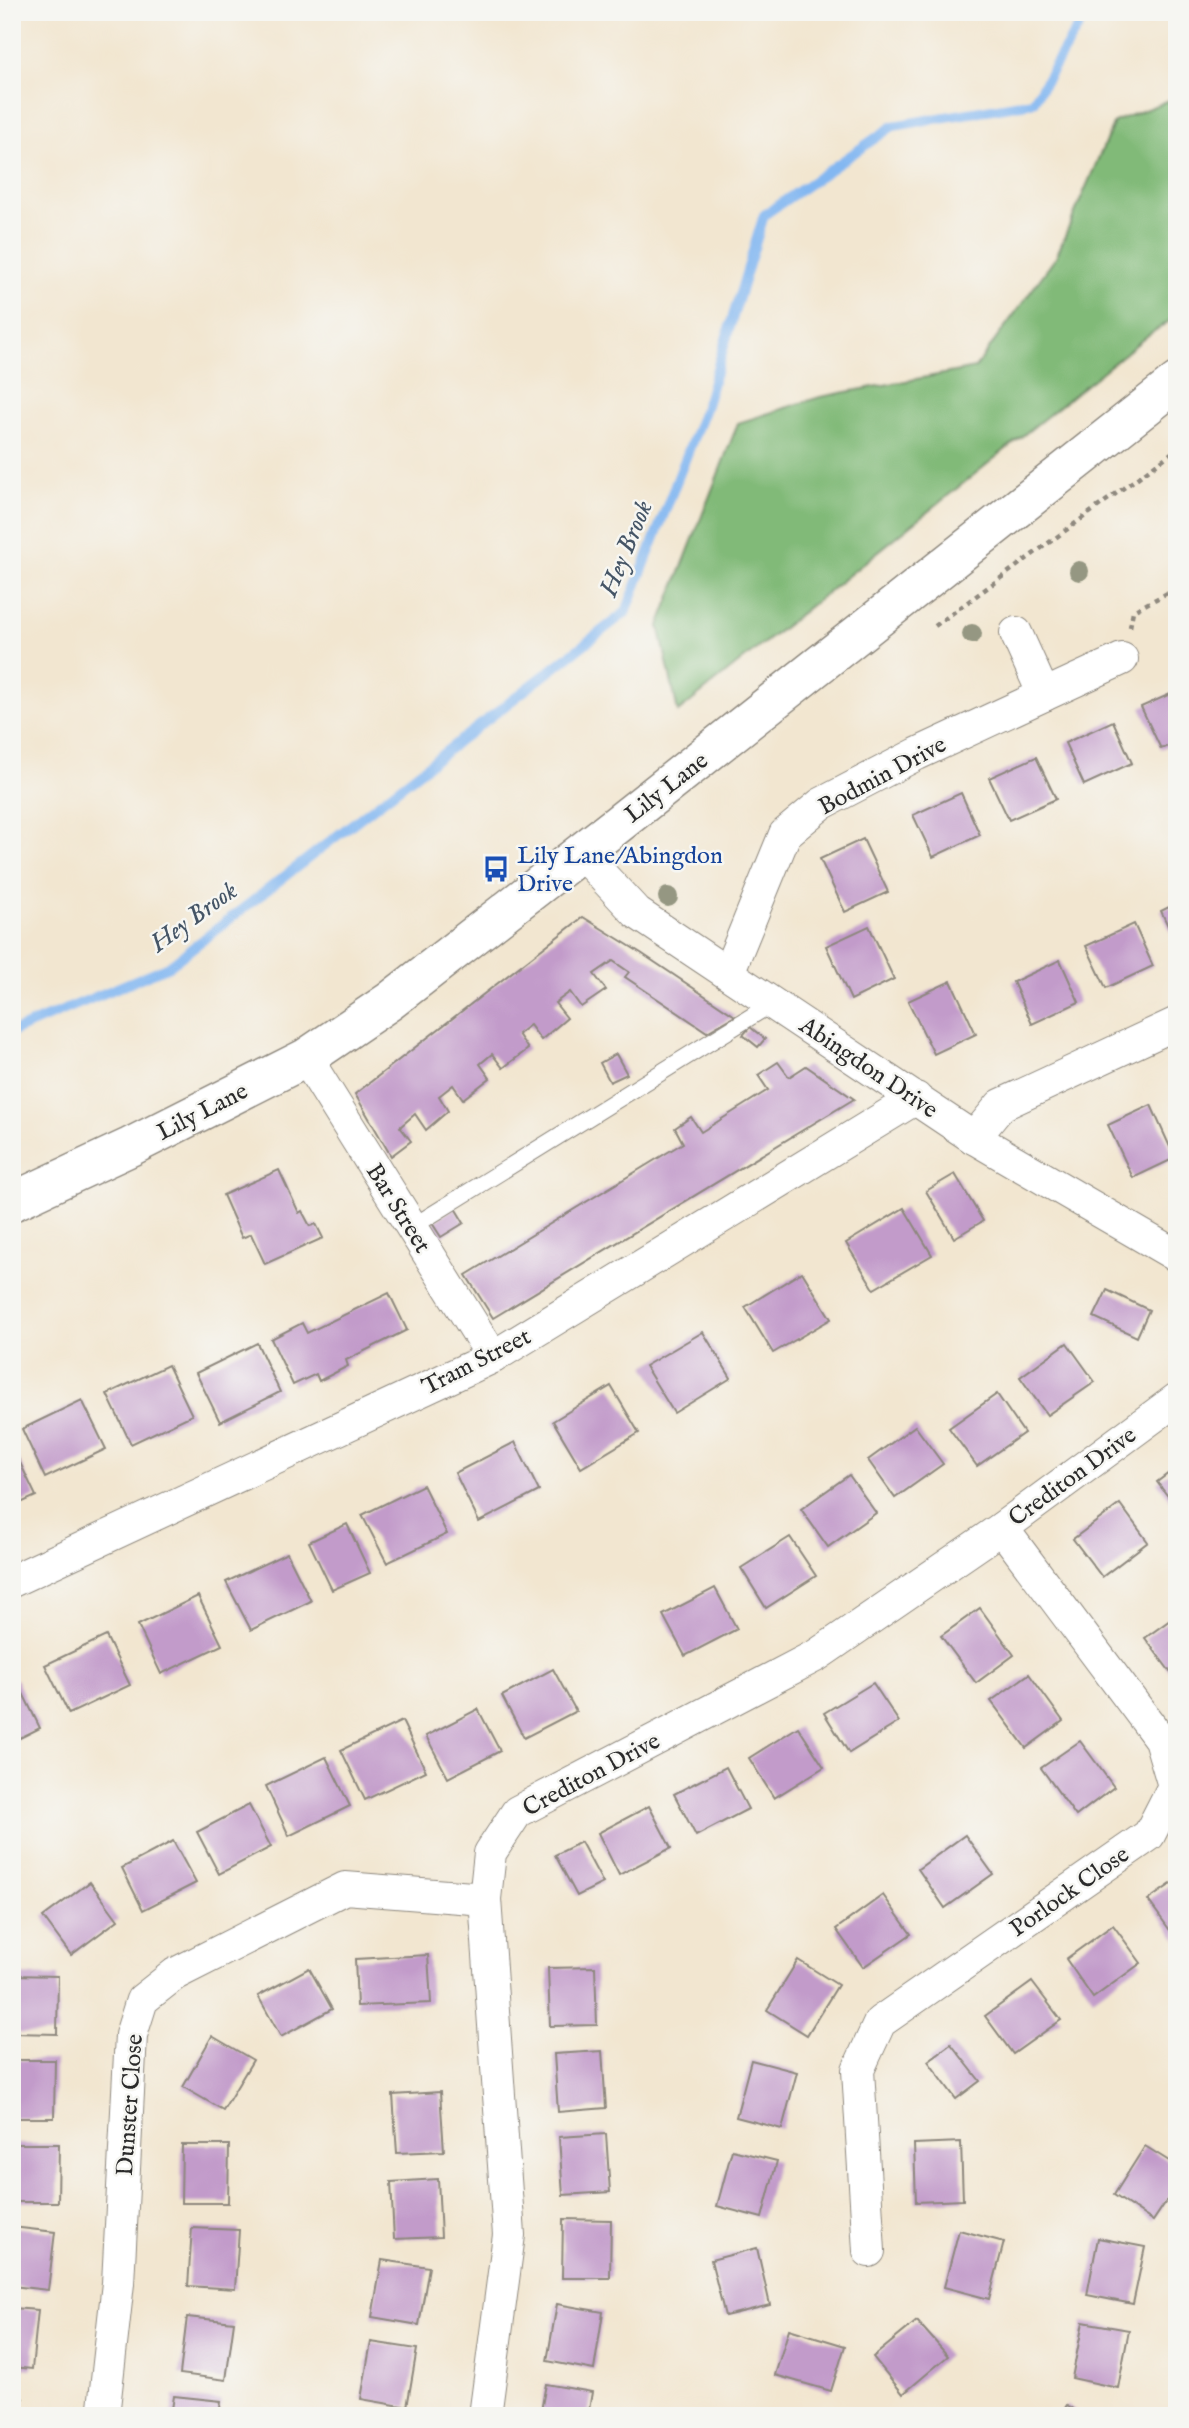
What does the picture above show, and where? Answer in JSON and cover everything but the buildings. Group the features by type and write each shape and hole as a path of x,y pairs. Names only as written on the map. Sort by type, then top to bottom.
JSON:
{"main road":[{"name":"Lily Lane","path":"12,1202 130,1147 306,1058 390,1001 1177,382"}],"street":[{"path":"1016,633 1044,695"},
{"name":"Bodmin Drive","path":"728,973 785,834 821,804 917,754 1122,659"},
{"name":"Abingdon Drive","path":"580,853 637,913 974,1138 1177,1256"},
{"path":"974,1138 1000,1105 1177,1023"},
{"name":"Bar Street","path":"306,1058 493,1357"},
{"name":"Tram Street","path":"12,1581 493,1357 916,1098"},
{"name":"Crediton Drive","path":"485,2416 509,2235 485,1899 490,1853 517,1812 817,1655 1002,1528 1177,1399"},
{"name":"Porlock Close","path":"869,2251 858,2070 880,2022 1149,1835 1174,1786 1160,1739 1002,1528"},
{"name":"Dunster Close","path":"103,2416 118,2283 131,2035 142,2000 175,1975 345,1888 485,1899"}],"lane":[{"path":"412,1227 773,1003"}],"path":[{"path":"1122,659 1133,611 1177,588"}],"green space":[{"path":"1177,97 1177,316 1147,336 678,712 659,626 738,423 820,397 975,368 1056,257 1114,122"}],"waterway":[{"name":"Hey Brook","path":"12,1032 169,966 626,612 705,408 764,215 893,126 1033,102 1087,12"}],"place":[{"name":"Lily Lane/Abingdon Drive","path":"496,869"}]}
